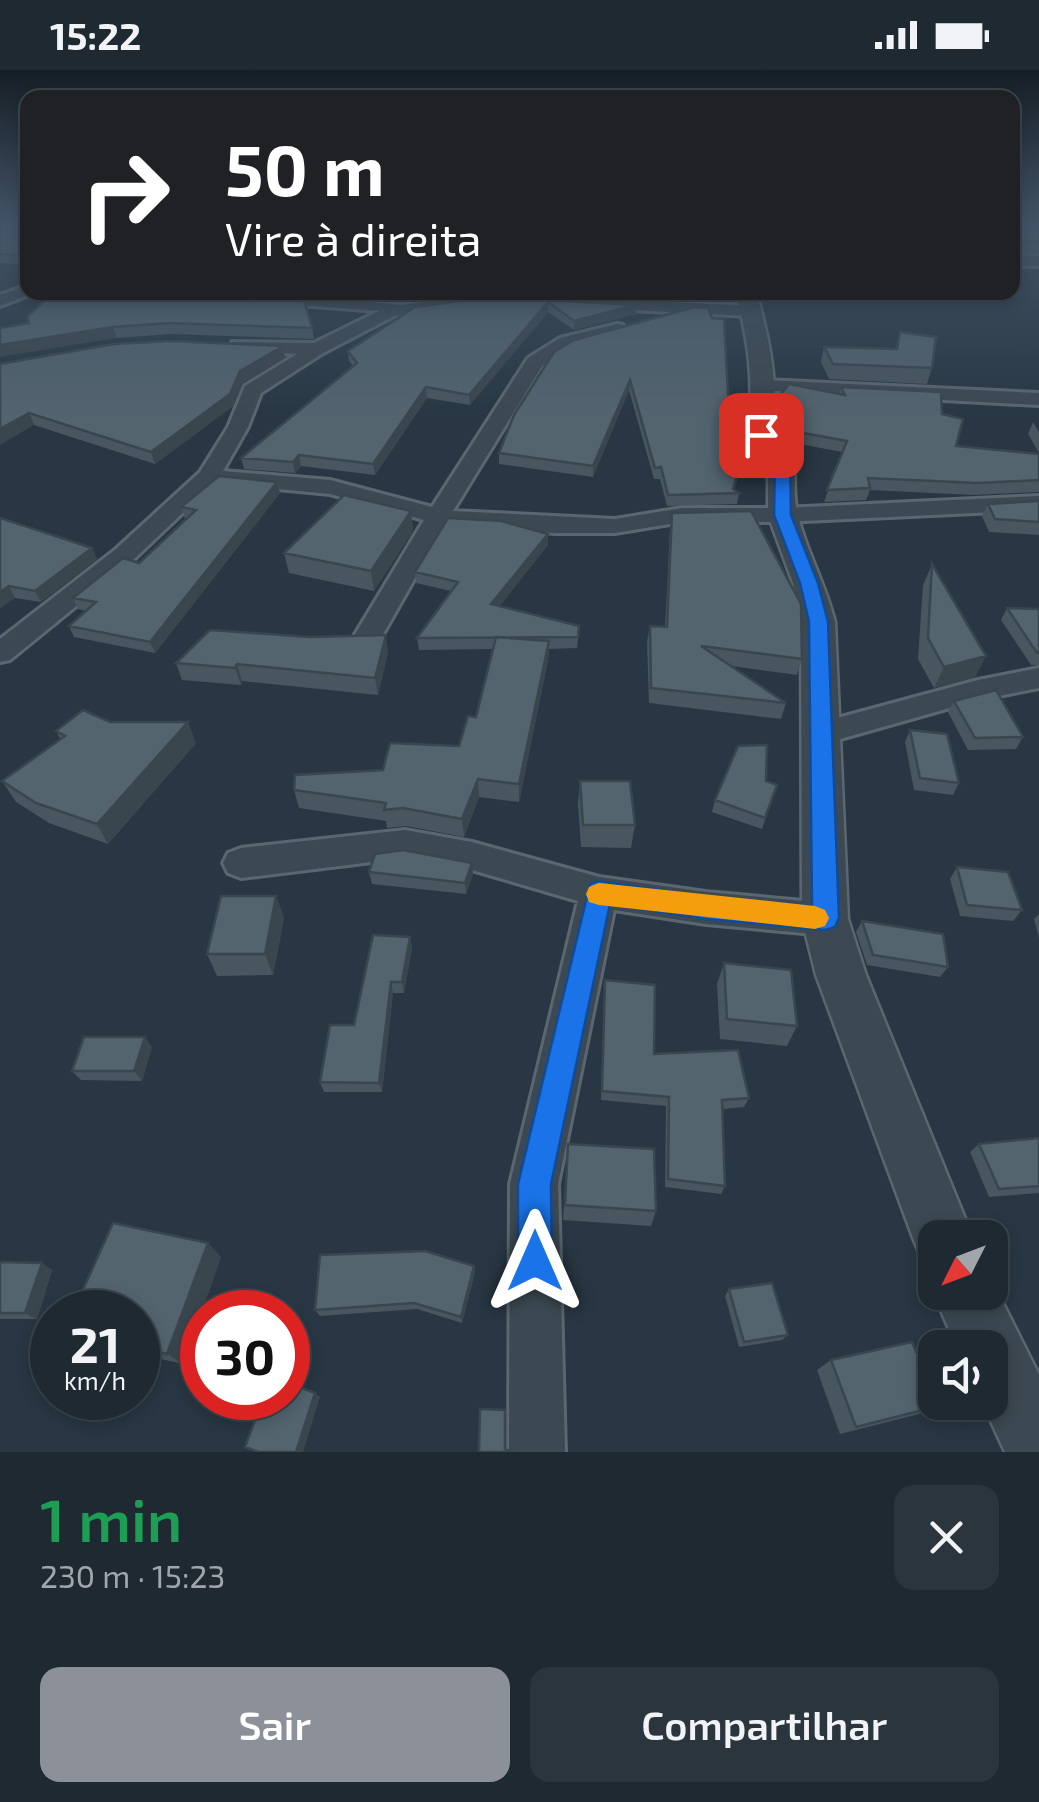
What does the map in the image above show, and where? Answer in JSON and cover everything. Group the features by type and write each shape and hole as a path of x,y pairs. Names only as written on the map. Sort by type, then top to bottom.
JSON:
{"street":[{"path":"291,300 404,308"},
{"path":"0,653 125,554 208,476 238,426 252,390 378,316 429,300"},
{"path":"562,300 692,308"},
{"path":"368,636 392,590 544,353 566,342 692,308 748,302 765,386 761,435 782,462 782,515 809,583 818,622 822,663 819,734 825,918 841,975 935,1220"},
{"path":"208,345 317,349"},
{"path":"765,386 1039,398"},
{"path":"208,476 330,487 439,517 614,526 682,515 782,515 1039,503"},
{"path":"819,734 978,690 1039,678"},
{"path":"241,862 406,844 472,856 599,892 706,908 825,918"},
{"path":"537,1452 534,1184 599,892"},
{"path":"973,1310 1039,1448"}],"building":[{"path":"45,300 304,300 312,328 169,323 113,327 0,345 0,328 29,323 28,316"},
{"path":"467,300 544,300 636,305 574,321 548,302 469,395 426,387 373,464 299,455 293,462 241,458 357,363 348,351 415,307"},
{"path":"695,307 708,308 712,318 724,319 728,395 724,464 750,434 733,489 739,493 668,495 661,467 655,468 630,380 593,466 499,453 514,415 554,352 574,340"},
{"path":"900,332 936,337 932,368 833,364 824,347 897,349"},
{"path":"169,341 283,346 240,371 230,394 151,452 29,413 0,429 0,364 114,344"},
{"path":"789,384 845,395 841,387 941,392 942,414 963,419 956,446 1039,454 1039,480 978,483 868,478 870,488 827,490 847,441 787,430 780,421 781,394"},
{"path":"219,476 277,482 150,642 69,626 96,602 73,598 123,558 139,563 196,510 181,507"},
{"path":"344,495 411,511 371,571 284,553"},
{"path":"1039,501 1039,522 995,519 988,504"},
{"path":"751,511 801,604 802,659 701,646 786,703 651,688 650,626 667,627 672,513"},
{"path":"0,518 92,548 35,591 9,586 0,592"},
{"path":"448,518 501,521 548,534 491,604 579,626 578,637 417,638 458,582 415,572"},
{"path":"932,564 986,656 944,667 928,638"},
{"path":"1007,608 1039,609 1039,653 1037,653"},
{"path":"210,630 310,637 386,635 375,678 237,664 235,668 176,663"},
{"path":"496,637 549,641 519,784 478,779 462,819 403,808 384,810 386,803 294,790 295,775 383,770 390,743 459,746 468,716 476,717"},
{"path":"996,690 1023,737 975,738 954,701"},
{"path":"83,710 110,722 188,722 97,824 36,803 2,781 65,736 56,731"},
{"path":"910,730 947,734 959,783 920,778"},
{"path":"767,745 766,781 777,785 765,818 715,800 738,746"},
{"path":"580,781 630,781 635,825 583,825"},
{"path":"403,850 472,863 465,883 369,872 375,854"},
{"path":"957,867 1008,872 1022,910 967,905"},
{"path":"221,896 276,896 265,954 207,954"},
{"path":"862,921 943,934 948,967 873,955"},
{"path":"373,935 410,937 402,982 391,982 379,1083 320,1082 330,1025 354,1025"},
{"path":"724,963 791,970 797,1026 727,1019"},
{"path":"605,980 655,985 654,1054 738,1050 749,1098 722,1100 725,1186 668,1179 669,1097 602,1091"},
{"path":"84,1037 145,1037 134,1071 72,1071"},
{"path":"1039,1138 1039,1186 999,1189 979,1144"},
{"path":"568,1144 654,1149 656,1211 565,1205"},
{"path":"113,1223 208,1243 191,1290 180,1290 180,1319 167,1354 160,1352 160,1290 83,1290"},
{"path":"425,1251 474,1266 461,1317 414,1303 315,1310 320,1255"},
{"path":"0,1262 42,1263 25,1313 0,1313"},
{"path":"772,1283 788,1335 744,1342 729,1289"},
{"path":"912,1342 918,1356 918,1411 856,1427 831,1360"},
{"path":"480,1409 505,1410 505,1449 515,1452 479,1452"},
{"path":"255,1420 306,1420 296,1452 259,1452 245,1447"}],"slow traffic":[{"path":"599,894 815,918"}],"route":[{"path":"535,1261 534,1184 599,892 706,908 825,918 819,734 822,663 818,622 809,583 782,515 783,464 761,435"}]}
